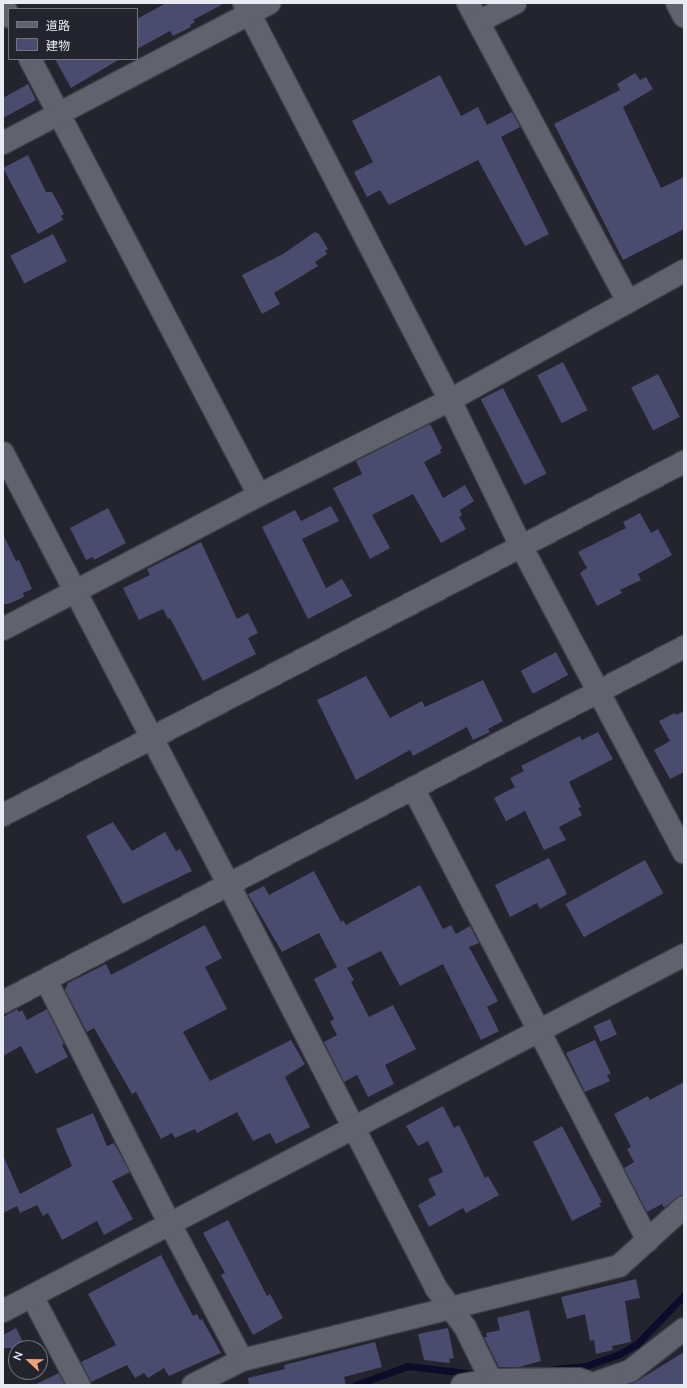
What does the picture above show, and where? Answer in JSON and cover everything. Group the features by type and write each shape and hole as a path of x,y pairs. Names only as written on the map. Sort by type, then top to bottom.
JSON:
{"street":[{"path":"3,142 58,114 247,8 270,3"},
{"path":"468,3 628,302"},
{"path":"478,22 515,3"},
{"path":"677,3 684,16"},
{"path":"3,6 8,15"},
{"path":"247,8 450,400 521,546 600,690 684,852"},
{"path":"31,60 259,495"},
{"path":"3,629 259,495 450,400 684,271"},
{"path":"3,453 229,885 436,1288 465,1327 491,1380"},
{"path":"3,816 684,462"},
{"path":"3,1002 684,647"},
{"path":"412,788 648,1241"},
{"path":"3,1311 684,955"},
{"path":"46,980 170,1224 242,1360"},
{"path":"193,1385 242,1360 619,1266 684,1207"},
{"path":"32,1296 79,1385"},
{"path":"462,1385 491,1380 578,1379 591,1384 630,1371 684,1329"}],"building":[{"path":"166,3 225,3 193,20 195,22 190,25 191,27 173,36 170,31 138,48 138,18"},
{"path":"56,60 118,60 71,88"},
{"path":"635,73 640,80 646,77 653,89 623,107 661,188 684,177 684,229 623,260 554,124 620,90 617,84"},
{"path":"440,75 461,116 478,107 487,125 512,112 520,127 501,137 549,234 525,246 478,160 389,205 380,190 367,197 354,172 373,162 352,121"},
{"path":"28,84 36,100 3,118 3,98"},
{"path":"28,155 46,192 52,192 64,214 61,216 63,220 38,234 3,168"},
{"path":"315,232 319,234 328,249 325,251 327,254 315,262 318,266 274,293 280,304 262,314 242,275 283,254"},
{"path":"53,234 67,262 24,283 10,256"},
{"path":"563,362 588,410 562,423 537,375"},
{"path":"658,374 680,417 653,430 631,388"},
{"path":"503,388 547,474 524,485 481,399"},
{"path":"430,424 442,448 440,450 441,453 424,462 443,498 465,485 474,501 460,510 462,515 459,517 466,529 441,543 413,494 372,515 390,548 370,559 333,488 362,474 356,461"},
{"path":"331,506 339,521 302,539 326,588 342,579 352,596 308,619 262,527 295,510 301,521"},
{"path":"108,508 126,543 94,560 93,557 86,560 70,528"},
{"path":"640,513 651,533 658,529 672,555 638,574 641,580 620,590 622,593 597,606 580,573 587,568 578,552 626,528 623,522"},
{"path":"3,534 16,561 19,560 32,589 23,593 24,597 8,604 3,604"},
{"path":"201,542 237,619 248,613 258,633 248,638 256,654 203,681 170,618 168,619 163,609 139,620 123,588 150,575 147,569"},
{"path":"556,652 568,675 533,694 521,671"},
{"path":"366,676 390,718 422,701 425,707 483,680 503,721 488,729 490,732 473,740 467,727 413,756 410,750 356,780 317,700"},
{"path":"684,711 684,772 670,779 654,750 670,741 659,721 675,713 676,715"},
{"path":"598,732 613,759 569,782 581,807 578,808 582,815 559,827 566,840 544,850 525,811 506,821 494,798 515,787 510,778 524,771 521,766 580,736 582,740"},
{"path":"113,822 132,851 165,832 176,851 180,849 192,871 123,904 86,836"},
{"path":"549,858 567,894 540,909 537,903 510,917 495,885"},
{"path":"645,860 663,893 584,937 565,904"},
{"path":"314,871 341,922 343,920 346,925 420,885 443,929 451,925 456,934 470,926 479,943 469,947 498,1001 487,1007 499,1031 481,1040 443,964 400,986 381,951 347,968 354,980 351,982 369,1017 393,1005 416,1049 385,1065 394,1084 368,1097 357,1075 344,1082 324,1042 337,1035 330,1022 334,1019 314,979 337,967 319,933 282,952 248,894 264,886 269,895"},
{"path":"205,925 222,958 205,967 227,1009 183,1032 210,1081 291,1040 305,1064 285,1077 310,1127 276,1144 270,1133 253,1141 237,1112 197,1133 195,1129 175,1138 172,1133 161,1139 136,1092 132,1094 94,1028 87,1032 65,990 68,983 106,964 111,975"},
{"path":"17,1009 19,1012 22,1010 27,1020 47,1009 64,1044 62,1045 68,1057 36,1074 21,1046 3,1056 3,1017"},
{"path":"610,1019 617,1035 600,1042 594,1026"},
{"path":"595,1040 611,1074 607,1075 610,1081 585,1092 566,1053"},
{"path":"684,1082 684,1195 676,1198 664,1208 662,1204 647,1212 624,1168 634,1162 627,1149 631,1147 614,1114 648,1096 650,1100"},
{"path":"443,1106 454,1128 459,1125 485,1178 488,1176 499,1195 466,1213 463,1208 429,1227 418,1205 436,1195 428,1179 443,1172 428,1141 418,1146 406,1126"},
{"path":"93,1113 107,1146 114,1143 130,1172 112,1181 133,1219 104,1235 97,1221 62,1240 48,1213 43,1216 37,1205 20,1213 17,1206 3,1213 3,1155 20,1194 72,1166 56,1129"},
{"path":"562,1126 602,1202 599,1203 601,1206 572,1221 533,1142"},
{"path":"228,1220 267,1296 270,1294 283,1318 253,1335 221,1275 225,1273 203,1233"},
{"path":"161,1255 193,1316 197,1314 200,1320 202,1319 221,1353 169,1376 164,1368 148,1378 144,1373 135,1378 127,1365 91,1382 81,1362 116,1345 88,1294"},
{"path":"636,1279 640,1298 625,1301 631,1342 612,1346 613,1350 596,1354 594,1340 590,1341 585,1314 567,1319 561,1297"},
{"path":"529,1310 541,1361 519,1367 499,1367 484,1337 487,1337 486,1333 500,1330 497,1318"},
{"path":"16,1328 22,1340 8,1340 8,1348 3,1348 3,1335"},
{"path":"448,1328 454,1358 449,1359 450,1363 424,1360 418,1334"},
{"path":"375,1342 382,1367 344,1377 346,1385 249,1385 248,1378 285,1369 284,1365"},
{"path":"684,1352 684,1385 628,1385 637,1381"},
{"path":"59,1373 65,1385 34,1385 44,1380 48,1380 48,1378"}],"waterway":[{"path":"555,1369 585,1366 619,1354 637,1344 684,1295"},
{"path":"355,1385 408,1366 475,1374"}]}
